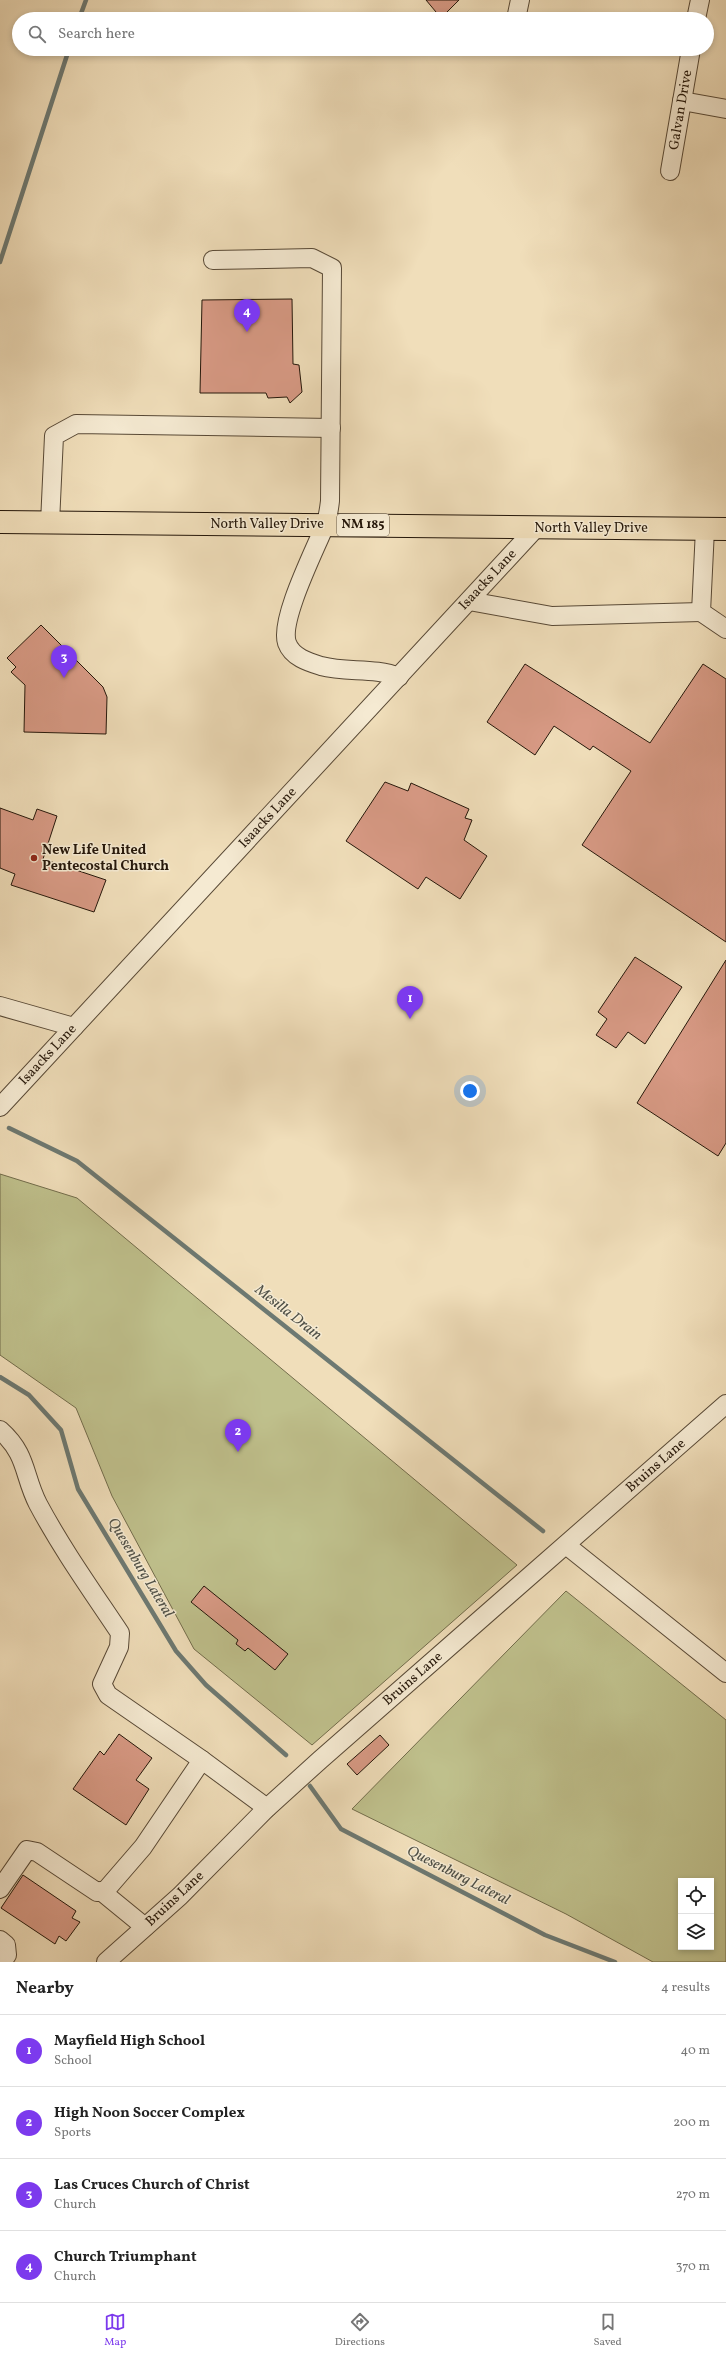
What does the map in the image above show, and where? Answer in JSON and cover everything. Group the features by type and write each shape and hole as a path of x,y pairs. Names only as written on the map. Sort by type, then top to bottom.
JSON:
{"main road":[{"name":"North Valley Drive","path":"0,522 716,529"}],"street":[{"path":"517,12 520,0"},
{"path":"697,12 700,0"},
{"name":"Galvan Drive","path":"670,171 690,56"},
{"path":"682,100 726,108"},
{"path":"213,260 312,258 332,268 330,501 326,524 312,552 296,593 288,623 286,642 295,655 321,666 343,670 386,672 399,677"},
{"path":"50,523 54,436 76,424 331,428"},
{"name":"Isaacks Lane","path":"0,1107 536,528"},
{"path":"701,612 716,529"},
{"path":"469,602 552,616 701,612 726,629"},
{"path":"0,1006 74,1027"},
{"name":"Bruins Lane","path":"106,1962 180,1896 267,1808 726,1404"},
{"path":"0,1430 18,1448 37,1502 54,1533 120,1633 119,1647 102,1684 108,1695 202,1760 267,1808"},
{"path":"566,1545 726,1674"},
{"path":"0,1889 27,1850 37,1852 97,1892 106,1891 143,1847 202,1760"},
{"path":"101,1891 145,1927"},
{"path":"0,1940 6,1945 7,1955 2,1962"}],"green space":[{"path":"0,1174 77,1198 517,1565 312,1745 194,1649 112,1496 76,1408 0,1355"},
{"path":"566,1591 726,1720 726,1962 653,1962 566,1914 352,1809"}],"building":[{"path":"426,0 459,0 447,12 436,12"},
{"path":"292,299 293,364 299,365 302,392 290,403 287,397 268,398 266,393 200,393 202,300"},
{"path":"41,625 103,687 107,697 106,734 24,732 25,685 11,672 16,667 7,658"},
{"path":"525,664 650,743 703,664 726,679 726,942 582,845 631,771 593,746 590,750 554,726 535,755 487,722"},
{"path":"385,782 408,791 411,783 469,809 465,818 472,820 464,840 487,856 460,899 426,877 418,889 346,841"},
{"name":"New Life United Pentecostal Church","path":"0,808 33,820 37,809 57,816 43,859 106,880 94,912 11,885 15,874 0,868"},
{"path":"635,957 682,987 645,1044 628,1032 616,1048 596,1035 607,1019 598,1012"},
{"path":"726,960 726,1143 718,1156 637,1103"},
{"path":"204,1586 288,1654 275,1670 248,1648 245,1651 236,1644 238,1640 191,1602"},
{"path":"119,1734 152,1758 136,1780 149,1789 126,1825 73,1789 100,1751 104,1755"},
{"path":"380,1735 389,1745 357,1775 347,1764"},
{"path":"23,1875 76,1911 72,1918 80,1922 66,1941 59,1936 55,1944 1,1908"}],"waterway":[{"name":"Quesenburg Lateral","path":"82,12 86,0"},
{"name":"Quesenburg Lateral","path":"0,262 67,56"},
{"name":"Mesilla Drain","path":"9,1128 77,1161 543,1531"},
{"name":"Quesenburg Lateral","path":"0,1377 29,1395 61,1430 78,1489 176,1651 206,1685 286,1755"},
{"name":"Quesenburg Lateral","path":"310,1786 341,1829 545,1935 615,1962"}],"place":[{"name":"Church Triumphant","path":"247,332"},
{"name":"Las Cruces Church of Christ","path":"64,678"},
{"name":"New Life United Pentecostal Church","path":"34,858"},
{"name":"Mayfield High School","path":"410,1019"},
{"name":"High Noon Soccer Complex","path":"238,1452"}]}
